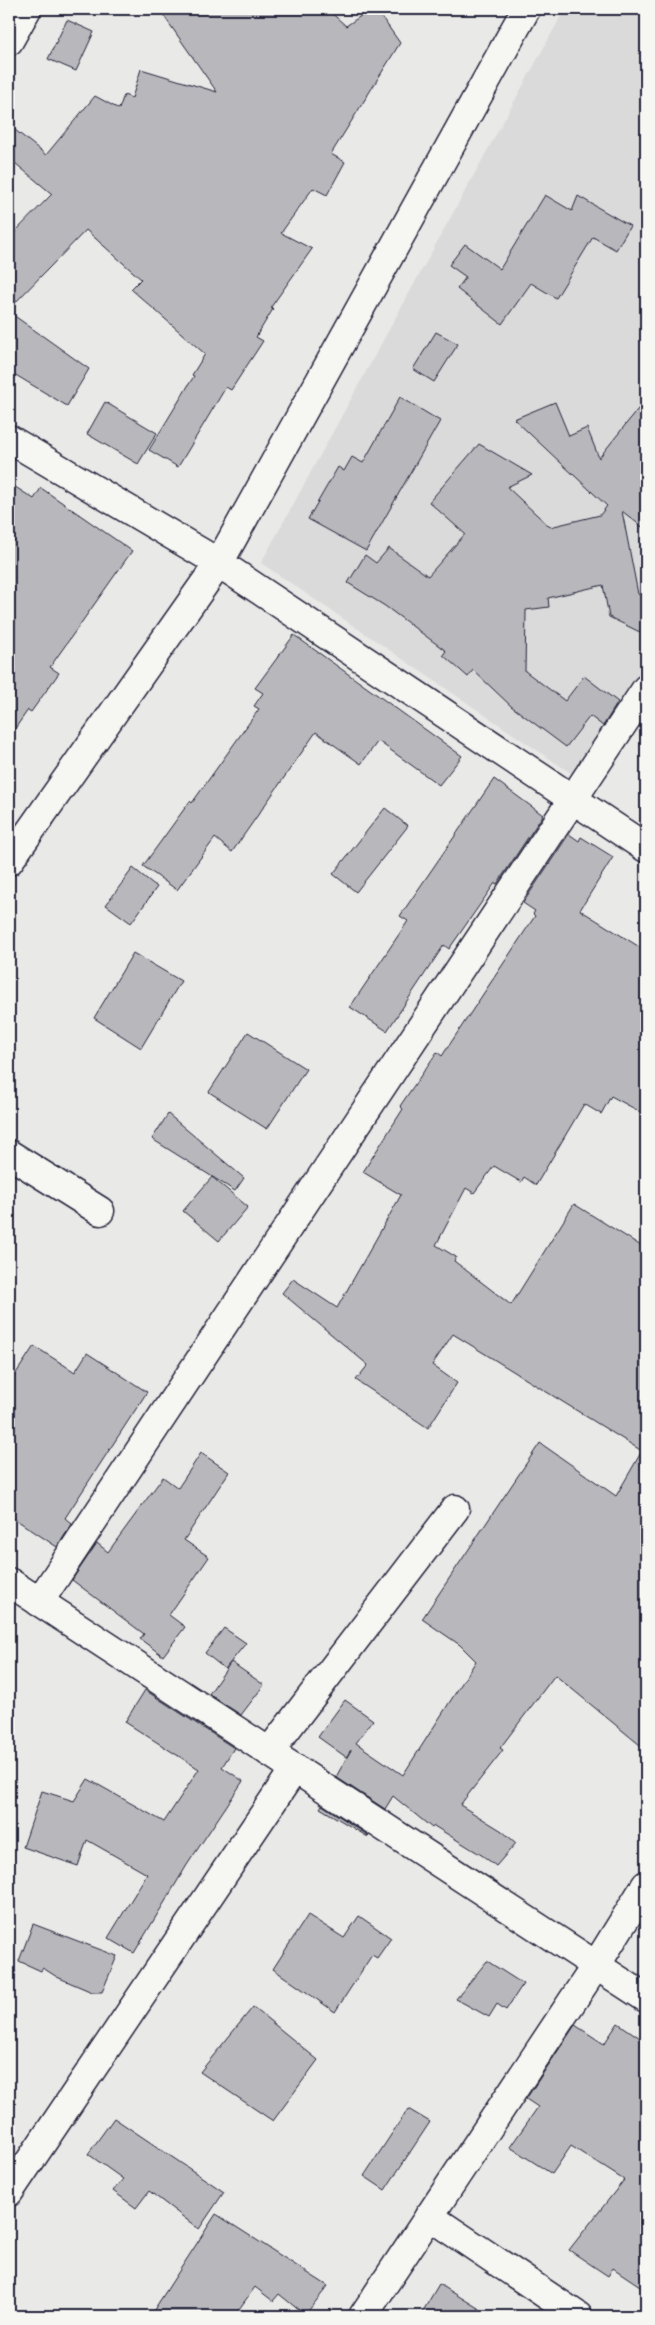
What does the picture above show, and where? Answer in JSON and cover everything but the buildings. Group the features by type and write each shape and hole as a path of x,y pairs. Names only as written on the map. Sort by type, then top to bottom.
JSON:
{"street":[{"path":"9,41 27,9"},
{"path":"9,862 218,563 526,9"},
{"path":"9,439 218,563 646,848"},
{"path":"39,1602 646,689"},
{"path":"9,1154 100,1211"},
{"path":"269,1752 455,1509"},
{"path":"11,1588 39,1602 597,1964 646,1998"},
{"path":"9,2192 295,1768"},
{"path":"363,2316 597,1964 646,1885"},
{"path":"429,2216 578,2316"}],"shaded area":[{"path":"565,9 646,9 646,683 584,782 261,563"}]}
